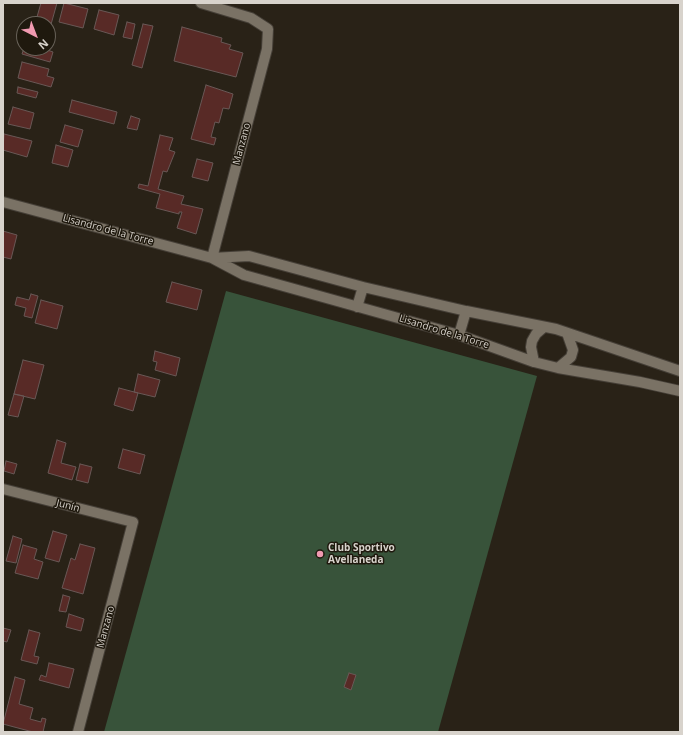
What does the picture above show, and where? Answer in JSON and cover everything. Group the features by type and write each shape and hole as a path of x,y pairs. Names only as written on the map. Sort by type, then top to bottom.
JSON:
{"street":[{"name":"Manzano","path":"201,3 251,18 268,29 267,49 212,258"},
{"name":"Lisandro de la Torre","path":"3,202 212,258 244,275 357,308 459,335 534,362 558,368 640,382 680,391"},
{"name":"Lisandro de la Torre","path":"212,258 248,256 363,287 466,311 544,327 567,333 680,371"},
{"path":"357,308 363,287"},
{"path":"459,335 466,311"},
{"path":"534,362 531,347 532,341 536,334 544,327"},
{"path":"558,368 571,357 573,350 567,333"},
{"name":"Junín","path":"3,489 134,522"},
{"name":"Manzano","path":"78,732 134,522"}],"green space":[{"name":"Club Sportivo Avellaneda","path":"226,291 537,376 438,732 104,732"}],"building":[{"path":"41,3 57,3 53,16 37,16"},
{"path":"64,3 88,9 83,28 59,22"},
{"path":"99,10 119,15 114,35 94,29"},
{"path":"127,22 135,24 132,39 123,37"},
{"path":"143,24 153,26 142,68 132,65"},
{"path":"182,27 222,38 221,42 231,45 229,49 243,53 236,77 174,61"},
{"path":"29,56 52,56 50,62"},
{"path":"22,62 49,69 47,76 54,78 51,87 18,78"},
{"path":"206,85 233,94 229,109 223,108 219,123 215,122 211,137 216,138 214,145 191,139"},
{"path":"18,87 38,92 36,98 17,93"},
{"path":"72,100 117,112 114,124 69,112"},
{"path":"13,107 34,113 30,129 8,124"},
{"path":"131,116 140,119 137,130 127,128"},
{"path":"65,125 83,130 78,147 60,142"},
{"path":"4,134 32,141 27,157 3,150"},
{"path":"160,135 173,138 169,150 175,152 167,172 163,171 158,189 184,196 181,204 203,209 196,234 177,228 182,212 179,212 179,214 156,208 160,194 138,188 139,184 148,186"},
{"path":"56,145 73,150 68,167 52,163"},
{"path":"197,159 213,163 208,181 192,177"},
{"path":"3,231 17,235 11,259 3,257"},
{"path":"172,282 202,290 197,310 166,302"},
{"path":"31,294 38,296 32,318 24,316 26,308 15,305 17,297 29,300"},
{"path":"41,300 63,306 57,329 35,323"},
{"path":"155,351 180,358 176,376 155,370 157,362 153,361"},
{"path":"23,360 44,365 35,399 14,394"},
{"path":"138,374 160,380 155,397 134,392"},
{"path":"119,388 138,393 133,411 114,405"},
{"path":"14,394 24,396 18,417 8,415"},
{"path":"57,440 66,443 61,463 76,467 72,480 48,473"},
{"path":"123,449 145,455 140,474 118,468"},
{"path":"6,461 17,464 14,474 4,471"},
{"path":"80,464 92,467 88,483 76,480"},
{"path":"53,531 67,535 59,562 45,558"},
{"path":"13,536 22,539 16,563 6,561"},
{"path":"80,544 95,548 83,594 62,588 71,558 75,560"},
{"path":"23,545 37,549 34,559 43,562 38,579 15,573"},
{"path":"63,595 70,597 66,612 59,611"},
{"path":"69,614 84,619 81,631 66,627"},
{"path":"3,628 11,630 7,642 3,641"},
{"path":"29,630 40,633 34,656 39,657 37,664 21,660"},
{"path":"49,663 74,669 69,688 39,680 41,675 46,677"},
{"path":"349,673 356,675 351,690 344,687"},
{"path":"15,677 25,680 19,704 33,708 30,719 41,722 42,718 46,719 43,732 33,732 3,724"}],"place":[{"name":"Club Sportivo Avellaneda","path":"320,554"}]}
